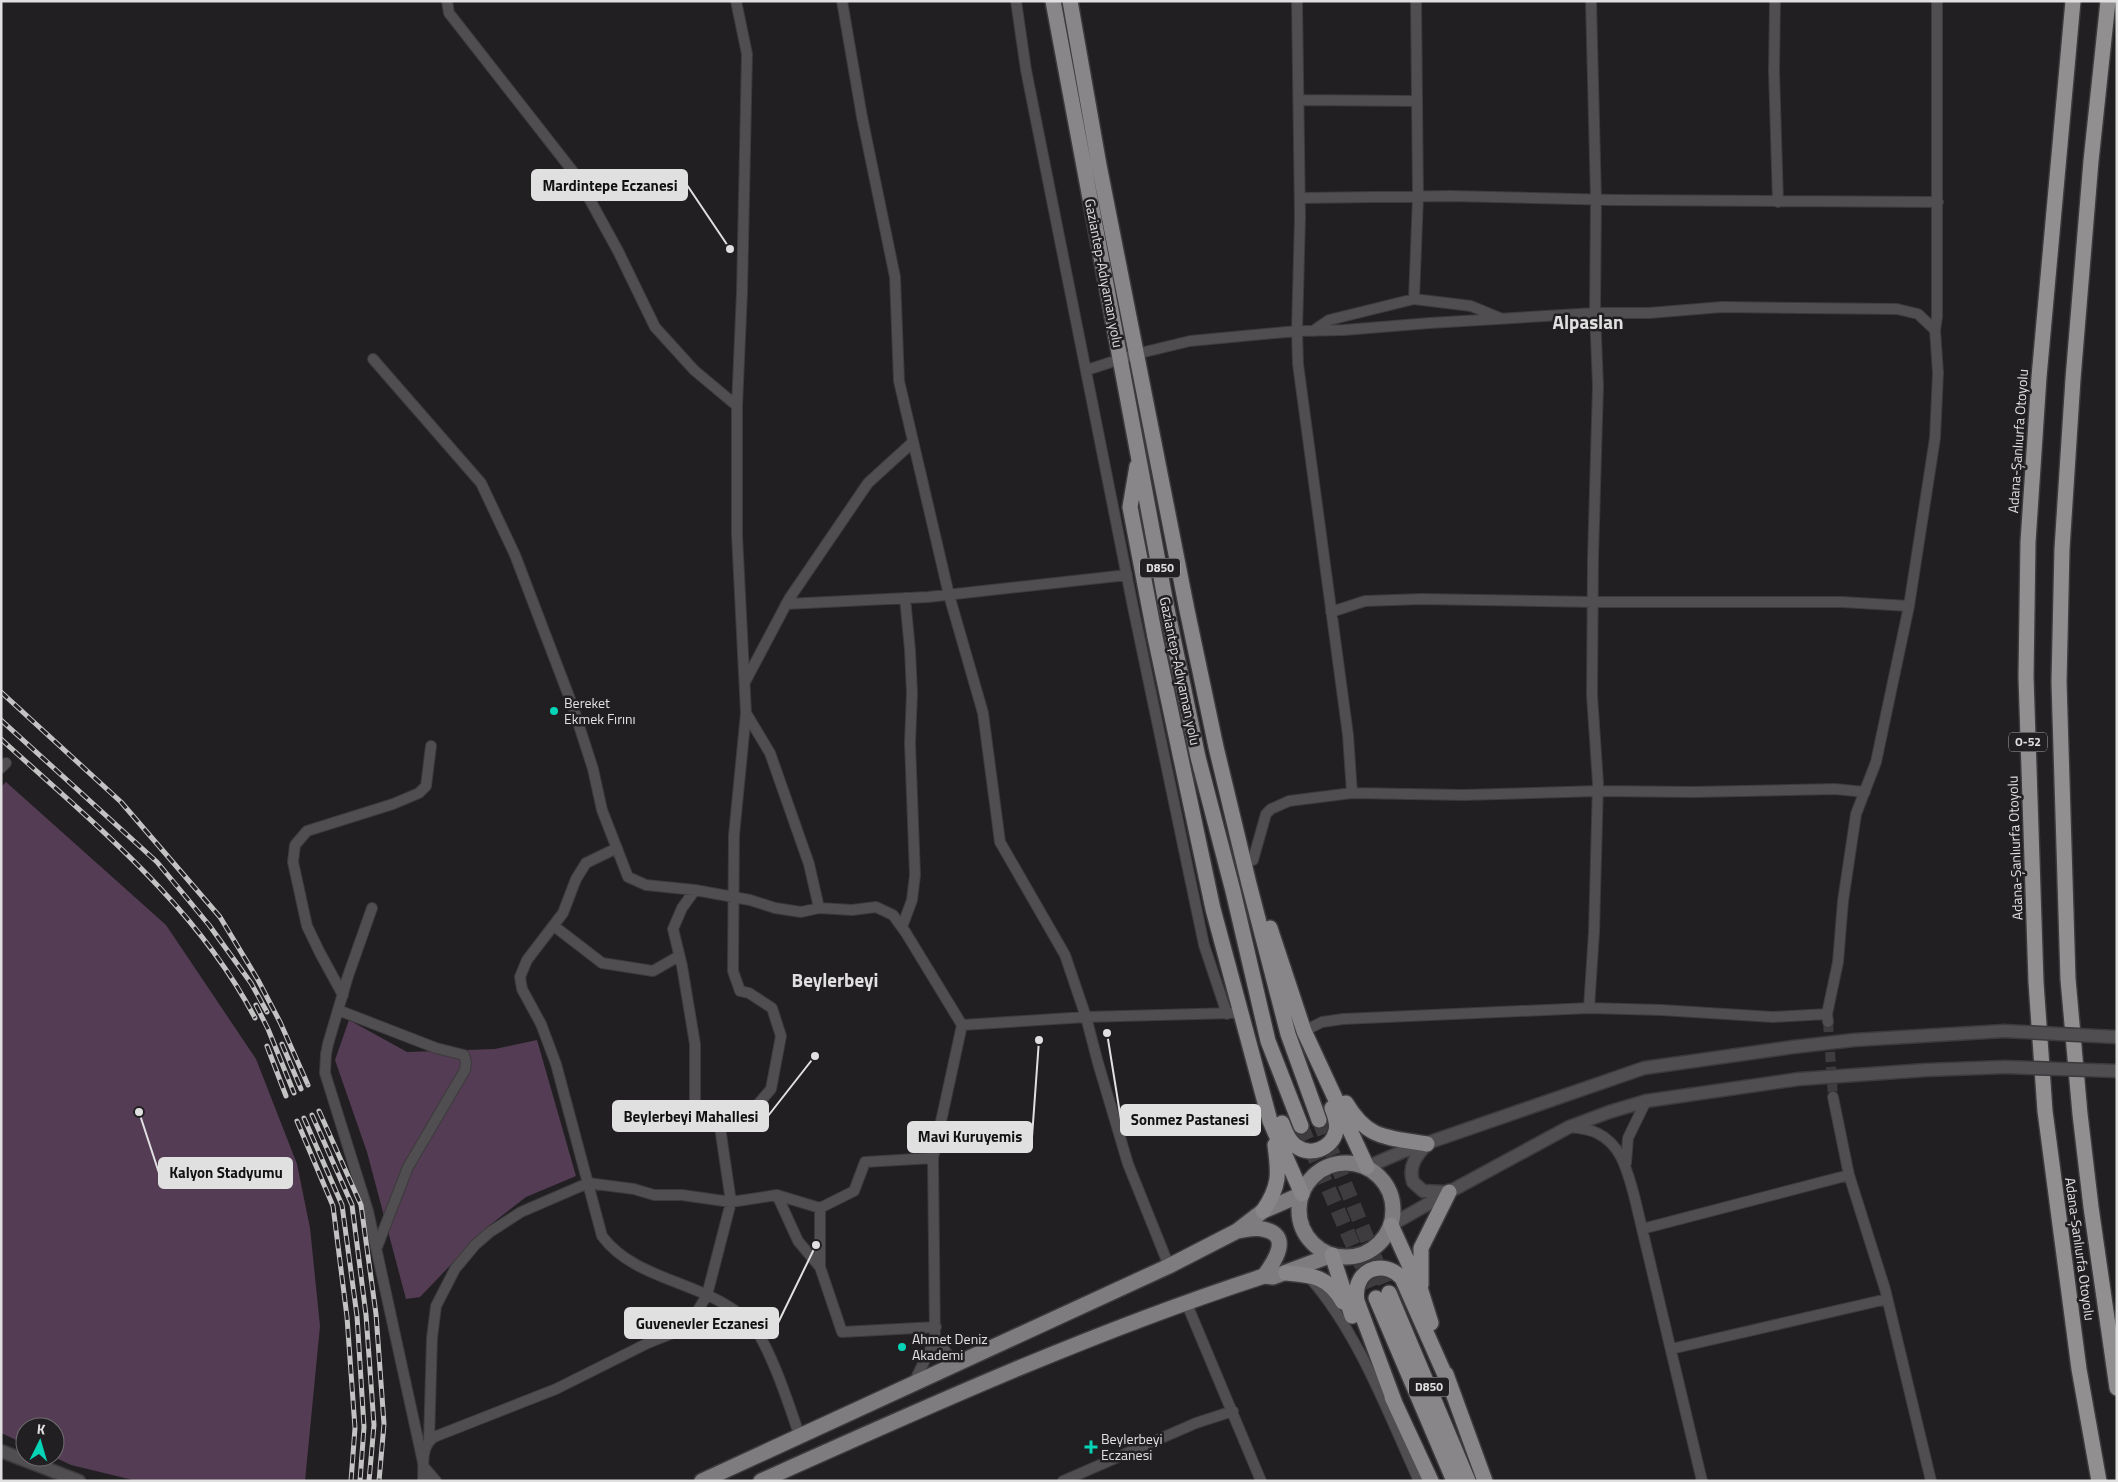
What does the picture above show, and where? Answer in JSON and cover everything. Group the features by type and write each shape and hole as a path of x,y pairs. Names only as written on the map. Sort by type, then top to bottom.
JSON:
{"highway":[{"name":"Gaziantep-Adıyaman yolu","path":"1053,1 1120,360 1198,756 1233,891 1268,1041 1301,1126"},
{"name":"Gaziantep-Adıyaman yolu","path":"1070,1 1136,354 1196,656 1249,884 1288,1034 1319,1120"},
{"name":"Adana-Şanlıurfa Otoyolu","path":"2072,1 2033,464 2028,542 2026,686 2036,982 2045,1111 2079,1369 2100,1481"},
{"name":"Adana-Şanlıurfa Otoyolu","path":"2108,1 2091,161 2073,379 2062,549 2059,682 2068,979 2089,1188 2117,1388"},
{"path":"1139,457 1130,507 1155,637 1234,1013 1249,1043 1290,1141 1302,1149 1316,1151 1323,1148 1333,1139 1337,1125 1266,916 1215,697 1170,471 1154,443"},
{"path":"1304,1031 1367,1167"},
{"path":"1249,1043 1270,1121 1278,1167 1277,1186 1263,1211"},
{"path":"1313,1050 1356,1119 1371,1132 1385,1137 1427,1144"},
{"path":"1270,1121 1302,1194"},
{"path":"1421,1291 1421,1248 1448,1192"},
{"path":"1392,1225 1421,1291 1449,1384"},
{"path":"1332,1255 1353,1320"},
{"path":"1396,1406 1357,1301 1357,1286 1360,1279 1372,1270 1388,1269 1396,1272 1402,1278 1449,1384 1485,1481"},
{"path":"1286,1273 1308,1275 1324,1280 1332,1287 1353,1320 1431,1481"},
{"name":"D850","path":"1454,1481 1382,1296 1468,1481"}],"main road":[{"path":"1348,1163 1367,1167 1385,1182 1390,1192 1394,1208 1392,1225 1381,1242 1364,1254 1349,1257 1332,1255 1315,1246 1304,1230 1299,1212 1302,1194 1312,1177 1329,1166 1348,1163"},
{"path":"702,1481 1169,1266 1237,1231 1263,1211 1302,1194"},
{"path":"1237,1231 1260,1228 1270,1231 1277,1238 1280,1249 1277,1259 1264,1276"},
{"path":"761,1481 922,1409 1186,1302 1264,1276 1273,1277 1286,1273 1332,1255"}],"street":[{"path":"447,1 450,13 578,178 618,251 655,327 694,370 737,406"},
{"path":"695,890 682,908 673,929 680,956 695,1044 696,1113 720,1127 741,1124 771,1089 781,1036 772,1008 749,993 740,991 733,971 734,835 746,713 737,535 737,406 742,292 746,54 736,1"},
{"path":"842,1 862,117 895,277 899,381 949,595 983,713 1000,842 1065,955 1086,1017 1128,1164 1169,1266"},
{"path":"962,1025 1086,1017 1234,1013 1204,945 1127,575 1026,70 1016,1"},
{"path":"1297,1 1300,198 1298,364 1348,735 1352,793"},
{"path":"1414,299 1418,197 1416,1"},
{"path":"1589,1008 1594,932 1598,791 1592,695 1598,386 1595,313 1596,200 1591,1"},
{"path":"1775,1 1774,71 1778,202"},
{"path":"1304,1031 1322,1022 1343,1019 1589,1008 1828,1018 1838,962 1842,901 1856,814 1876,762 1909,606 1935,438 1938,373 1935,330 1937,317 1938,202 1937,1"},
{"path":"1299,100 1417,102"},
{"path":"1300,198 1451,196 1596,200 1938,202"},
{"path":"1313,331 1329,320 1414,299 1471,306 1503,319"},
{"path":"1087,370 1136,354 1190,341 1297,331 1595,313 1649,313 1722,308 1897,309 1918,314 1935,330"},
{"path":"373,359 481,483 515,555 573,707 593,769 602,810 628,877 646,885 733,896 775,908 801,912 819,908 852,910 876,907 893,915 902,927 962,1025 933,1158 935,1340 913,1385"},
{"path":"745,683 786,604 868,482 912,442"},
{"path":"786,604 949,595 1127,575"},
{"path":"902,927 912,900 915,874 910,743 911,658 905,598"},
{"path":"1331,612 1365,601 1422,599 1593,602 1832,602 1909,606"},
{"path":"746,713 770,753 809,864 819,908"},
{"path":"343,995 320,953 308,926 293,862 295,845 307,831 393,804 420,793 426,786 431,746"},
{"path":"1253,860 1266,814 1271,809 1289,801 1352,793 1464,795 1598,791 1694,792 1835,789 1865,792"},
{"path":"617,848 586,863 576,880 563,913 527,960 520,977 522,989 541,1024 556,1064 602,1236 610,1248 627,1261 707,1295 734,1310 752,1323 769,1355 800,1437"},
{"path":"372,908 338,1010 326,1054 325,1073 354,1163 376,1248 424,1467 436,1481"},
{"path":"554,926 602,963 653,971 680,956"},
{"path":"338,1010 436,1048 460,1052 464,1054 466,1062 465,1070 408,1167 376,1248"},
{"path":"1367,1167 1404,1151 1644,1068 1846,1041 2004,1031 2116,1037"},
{"path":"1392,1225 1448,1192 1569,1127 1646,1101 1799,1079 1926,1070 2005,1066 2117,1071"},
{"path":"1833,1097 1849,1175 1887,1299 1932,1481"},
{"path":"1626,1169 1628,1138 1646,1101"},
{"path":"688,1327 707,1295 731,1202 720,1127"},
{"path":"1569,1127 1597,1133 1620,1152 1642,1230 1702,1481"},
{"path":"1427,1144 1416,1155 1411,1167 1412,1182 1423,1191 1448,1192"},
{"path":"423,1481 425,1449 429,1441 433,1330 436,1306 446,1283 475,1245 490,1232 521,1212 588,1183 634,1189 654,1195 682,1195 731,1202 777,1195 820,1208 854,1191 865,1162 933,1158"},
{"path":"1642,1230 1849,1175"},
{"path":"777,1195 798,1241 820,1267"},
{"path":"820,1208 820,1267 842,1332 936,1327"},
{"path":"1308,1275 1328,1298 1351,1336 1419,1481"},
{"path":"1671,1349 1887,1299"},
{"path":"1186,1302 1261,1481"},
{"path":"429,1441 434,1437 556,1389 648,1343 734,1310"},
{"path":"935,1340 957,1364"},
{"path":"1063,1481 1196,1423 1233,1411"},
{"path":"1,1451 79,1481"}],"shaded area":[{"path":"6,782 166,925 256,1059 297,1164 310,1228 320,1326 305,1481 137,1481 65,1462 65,1417 15,1417 15,1439 1,1433 1,787"},
{"path":"349,1020 407,1052 495,1049 537,1040 576,1176 526,1197 486,1228 420,1297 406,1299 367,1152 335,1060"}],"tunnel":[{"path":"1828,1022 1833,1097"},
{"path":"1319,1120 1389,1293"},
{"path":"1301,1126 1376,1298"}],"railway":[{"path":"1,692 121,802 220,917 258,980 280,1022 308,1085"},
{"path":"1,720 157,862 209,925 251,983 267,1012"},
{"path":"1,739 107,835 173,902 204,939 231,977 255,1018"},
{"path":"256,1005 268,1029 294,1093"},
{"path":"282,1044 301,1089"},
{"path":"267,1046 286,1096"},
{"path":"319,1111 361,1205 376,1314 384,1424 379,1481"},
{"path":"312,1115 352,1205 366,1315 374,1425 369,1481"},
{"path":"304,1118 342,1205 357,1316 364,1427 360,1481"},
{"path":"297,1121 333,1206 347,1317 355,1428 351,1481"}],"place":[{"name":"Mardintepe Eczanesi","path":"730,249"},
{"name":"Bereket Ekmek Fırını","path":"554,711"},
{"name":"Sonmez Pastanesi","path":"1107,1033"},
{"name":"Mavi Kuruyemis","path":"1039,1040"},
{"name":"Beylerbeyi Mahallesi","path":"815,1056"},
{"name":"Kalyon Stadyumu","path":"139,1112"},
{"name":"Guvenevler Eczanesi","path":"816,1245"},
{"name":"Ahmet Deniz Akademi","path":"902,1347"},
{"name":"Beylerbeyi Eczanesi","path":"1091,1447"}],"district":[{"name":"Alpaslan","path":"1588,322"},
{"name":"Beylerbeyi","path":"835,980"}]}
